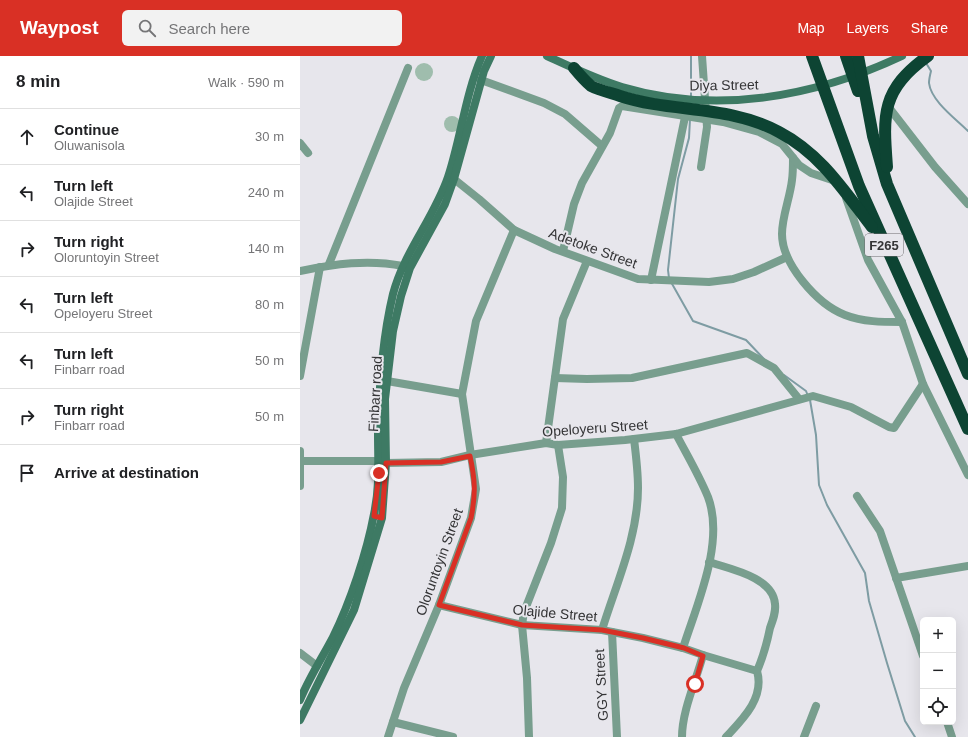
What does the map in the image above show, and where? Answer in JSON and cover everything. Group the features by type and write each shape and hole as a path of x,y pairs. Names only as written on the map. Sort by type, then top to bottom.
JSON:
{"highway":[{"name":"F265","path":"812,56 859,186 968,429"},
{"path":"846,56 873,136"},
{"name":"F265","path":"858,56 873,136 887,184 968,374"},
{"path":"887,184 885,121 889,100 910,71 928,56"},
{"path":"574,68 592,81 627,98 654,104 718,112 749,119 779,131 809,150 840,184 882,240"}],"main road":[{"path":"480,69 482,56"},
{"path":"480,69 491,56"},
{"name":"Diya Street","path":"592,81 669,97 697,100 750,99 807,91 857,76 902,56"},
{"path":"552,57 574,68"},
{"name":"Finbarr road","path":"300,720 354,610 378,517 383,462 385,399 393,331 401,296 410,268 445,204 454,179 481,80 480,69"},
{"name":"Finbarr road","path":"383,462 381,363 392,300 403,266 438,201 448,177 480,69"},
{"name":"Finbarr road","path":"300,700 333,637 346,607 378,517"}],"street":[{"path":"701,167 707,127 702,56"},
{"path":"328,264 408,68"},
{"path":"481,80 544,103 565,114 602,146"},
{"path":"889,100 935,167 968,204"},
{"path":"563,251 574,204 582,183 610,133 619,108 622,106 687,118 723,122 759,132 773,138 782,144 793,158 811,173 840,184 868,260 902,322 923,384 968,475"},
{"path":"651,280 687,118"},
{"path":"300,142 308,153"},
{"path":"793,158 792,179 782,232 783,246 787,257 801,279 829,306 844,314 874,322 902,322"},
{"name":"Adetoke Street","path":"454,179 514,230 587,261 638,279 672,279 709,282 733,279 754,272 787,257"},
{"name":"Oloruntoyin Street","path":"388,737 418,652 439,605 471,518 476,489 462,394 476,321 514,230"},
{"path":"546,443 563,319 587,261"},
{"path":"300,271 328,264 364,262 403,266"},
{"path":"300,376 320,267"},
{"path":"555,378 587,380 632,378 747,353 774,368 801,398"},
{"path":"387,381 462,394"},
{"name":"Opeloyeru Street","path":"300,461 441,462 546,443 558,445 676,434 757,413 801,398 813,396 851,407 889,427 894,428 923,384"},
{"path":"676,434 708,498 713,536 710,562 684,648"},
{"path":"602,630 626,560 636,514 638,489 634,439"},
{"path":"529,737 527,678 522,625 524,612 551,543 562,508 563,477 558,445"},
{"path":"300,451 300,486"},
{"path":"857,496 880,531 922,653"},
{"path":"710,562 754,578 765,585 774,597 775,610 757,671 758,686 753,706 726,737"},
{"path":"896,578 968,566"},
{"name":"Olajide Street","path":"439,605 522,625 602,630 612,632 684,648 703,656 757,671"},
{"name":"GGY Street","path":"612,632 617,737"},
{"path":"300,653 317,666"},
{"path":"682,737 686,711 703,656"},
{"path":"804,737 816,706"},
{"path":"393,722 453,737"},
{"path":"948,725 952,737"}],"green space":[{"path":"424,63 431,65 433,72 431,79 424,81 417,79 415,72 417,65"},
{"path":"452,116 459,121 460,124 455,131 452,132 445,127 444,124 449,117"}],"waterway":[{"path":"691,56 691,97"},
{"path":"926,63 931,71 929,83 934,96 939,103 968,131"},
{"path":"669,278 668,270 678,179 689,138 690,119"},
{"path":"671,282 693,321 746,340 764,359"},
{"path":"784,375 806,391 808,396"},
{"path":"810,400 816,435 819,485 827,505 865,573 869,601 887,663 905,721 915,737"}],"route":[{"path":"379,473 374,516 382,518 386,463 441,462 470,456 476,489 471,518 439,605 522,625 548,628 602,630 684,648 703,656 695,684"}]}
